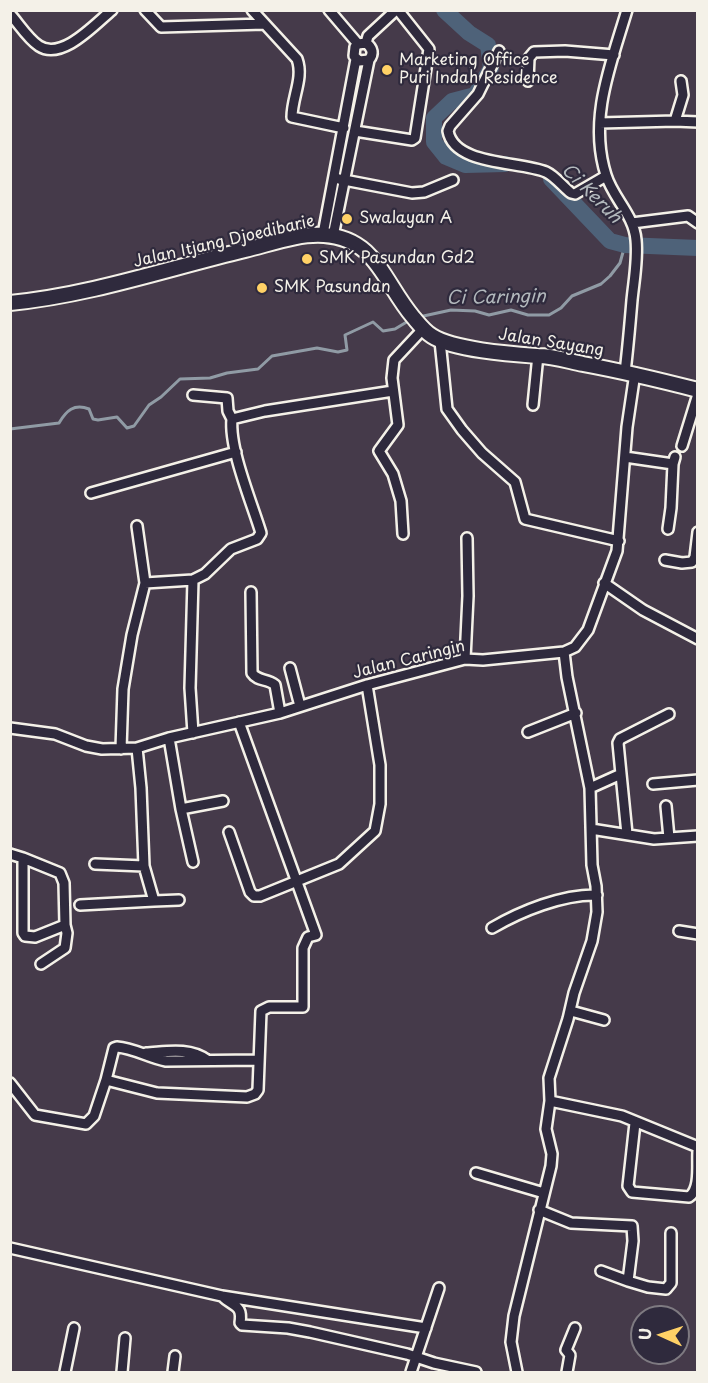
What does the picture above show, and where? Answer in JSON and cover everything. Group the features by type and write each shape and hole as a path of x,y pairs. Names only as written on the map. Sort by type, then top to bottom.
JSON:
{"main road":[{"name":"Jalan Itjang Djoedibarie","path":"10,303 60,297 299,237 328,235 361,245 370,253 417,322"},
{"name":"Jalan Sayang","path":"417,322 440,341 630,373 698,392"}],"street":[{"path":"10,14 37,45 46,50 55,50 66,47 112,10"},
{"path":"145,10 161,27 264,24"},
{"path":"252,10 297,59 301,69 292,117 344,128"},
{"path":"328,235 344,180 372,49 362,44 329,10"},
{"path":"328,235 333,178 357,59 354,51 397,10 429,49 415,138 412,140 355,131"},
{"path":"518,1372 511,1342 514,1316 552,1154 546,1129 549,1077 592,941 597,912 592,865 590,788 567,678 564,652 575,647 584,638 619,541 636,239 632,223 606,176 599,143 606,77 627,10"},
{"path":"499,51 478,93 450,126 448,131 451,140 472,156 548,173 575,194 606,176"},
{"path":"528,81 529,57 534,52 614,55"},
{"path":"357,59 363,62 369,60"},
{"path":"675,121 683,95 681,81"},
{"path":"600,123 698,122"},
{"path":"333,178 412,193 424,192 453,180"},
{"path":"632,223 688,216 698,223"},
{"path":"403,534 401,501 393,474 379,451 398,425 393,391 394,360 417,322"},
{"path":"440,341 447,409 482,453 514,482 525,519 619,541"},
{"path":"533,405 538,356"},
{"path":"232,419 265,411 393,391"},
{"path":"682,446 698,392"},
{"path":"146,583 193,580 205,574 231,549 257,539 261,533 236,452 227,398 193,395"},
{"path":"91,493 236,452"},
{"path":"625,457 674,460 668,529"},
{"path":"121,749 123,689 132,635 146,583 137,526"},
{"path":"665,560 692,562 695,557 698,532"},
{"path":"465,659 468,596 467,538"},
{"path":"193,580 190,688 193,733"},
{"path":"604,583 643,610 698,639"},
{"path":"250,592 252,673 258,680 269,681 275,685 280,713"},
{"name":"Jalan Caringin","path":"10,728 55,734 86,746 102,749 137,748 170,738 280,713 367,685 465,659 483,660 564,652"},
{"path":"291,668 300,706"},
{"path":"229,832 250,892 254,896 260,896 339,864 375,831 380,804 380,765 367,685"},
{"path":"528,732 576,713"},
{"path":"627,834 618,747 620,739 669,714"},
{"path":"106,1080 157,1093 247,1097 258,1090 261,1011 269,1007 303,1007 303,948 308,937 316,935 239,722"},
{"path":"170,738 181,809 193,862"},
{"path":"137,748 144,866 154,902"},
{"path":"590,788 621,774"},
{"path":"653,784 698,780"},
{"path":"181,809 223,801"},
{"path":"666,806 669,838"},
{"path":"591,829 654,839 698,836"},
{"path":"10,854 60,873 64,883 67,933 65,948 41,964"},
{"path":"23,858 22,933 25,936 35,937 65,925"},
{"path":"95,864 144,866"},
{"path":"492,928 523,911 569,898 597,895"},
{"path":"80,905 179,900"},
{"path":"679,931 698,934"},
{"path":"571,1011 604,1020"},
{"path":"10,1083 35,1115 86,1124 94,1116 114,1048 146,1053 155,1059 166,1061 259,1060"},
{"path":"549,1101 622,1116 698,1149 696,1189 693,1195 689,1197 632,1192 628,1186 635,1123"},
{"path":"476,1173 544,1193"},
{"path":"539,1210 571,1223 632,1226 633,1241 628,1281"},
{"path":"601,1271 648,1287 660,1289 669,1287 672,1233"},
{"path":"10,1248 222,1296 426,1328"},
{"path":"411,1372 439,1288"},
{"path":"222,1296 239,1309 242,1325 288,1328 476,1372"},
{"path":"65,1372 74,1328"},
{"path":"567,1372 570,1355 566,1350 575,1328"},
{"path":"122,1372 125,1338"},
{"path":"173,1372 175,1356"}],"waterway":[{"name":"Ci Keruh","path":"444,10 469,33 488,45 491,68 475,95 452,101 434,118 434,142 446,157 465,165 505,164"},
{"name":"Ci Keruh","path":"551,179 610,241 625,245 698,248"},
{"name":"Ci Caringin","path":"419,317 451,310 475,311 489,315 511,310 528,315 549,315 561,308 572,296 601,284 610,276 620,263 625,245"},
{"name":"Ci Caringin","path":"10,429 59,423 71,409 79,407 89,409 93,419 117,417 127,428 134,426 149,405 180,379 210,378 258,369 272,356 317,348 338,352 347,350 345,335 373,322 383,331 395,329 410,320"}],"place":[{"name":"Marketing Office Puri Indah Residence","path":"387,70"},
{"name":"Swalayan A","path":"347,219"},
{"name":"SMK Pasundan Gd2","path":"307,259"},
{"name":"SMK Pasundan","path":"262,288"}]}
